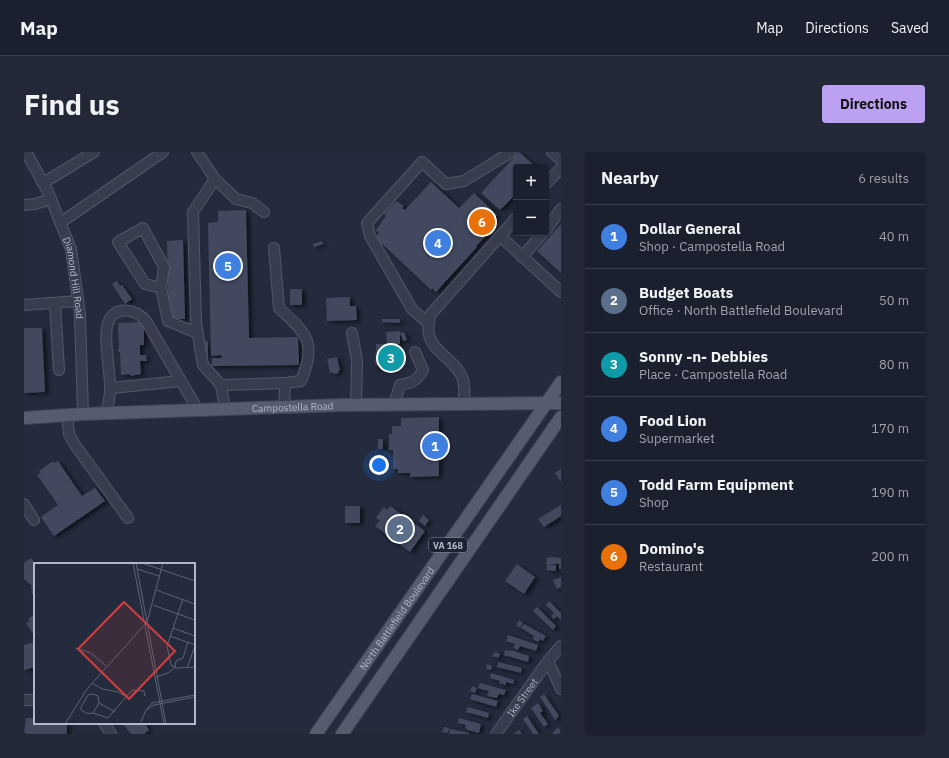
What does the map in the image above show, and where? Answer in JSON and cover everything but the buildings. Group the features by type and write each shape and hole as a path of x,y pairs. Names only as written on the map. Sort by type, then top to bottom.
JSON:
{"main road":[{"name":"VA 168","path":"545,405 561,382"},
{"name":"Campostella Road","path":"24,418 106,413 284,407 356,405 545,405 561,403"},
{"name":"North Battlefield Boulevard","path":"316,734 545,405"},
{"name":"North Battlefield Boulevard","path":"342,734 561,417"}],"street":[{"name":"Diamond Hill Road","path":"26,152 51,199 71,249 78,302 83,414"},
{"path":"43,183 94,152"},
{"path":"60,223 163,152"},
{"path":"197,152 216,180 236,199 252,203 264,212"},
{"path":"428,323 412,309 370,236 367,223 422,162 446,184 464,181 511,152"},
{"path":"552,152 561,160"},
{"path":"549,181 561,168"},
{"path":"216,180 193,212 196,323 203,365 222,385 225,409"},
{"path":"24,205 35,204 51,199"},
{"path":"549,226 561,209"},
{"path":"463,405 465,385 462,376 435,349 430,337 428,323 431,314 513,221"},
{"path":"161,288 145,284 118,242 143,228 164,267 161,288 168,321 197,333"},
{"path":"500,236 561,292"},
{"path":"522,256 540,236"},
{"path":"222,385 301,381 308,365 309,343 302,330 279,308 274,248"},
{"path":"24,305 78,302"},
{"path":"55,303 59,370"},
{"path":"106,413 110,388 106,328 111,317 118,312 131,310 141,315 146,321 198,410"},
{"path":"352,334 357,360 356,405"},
{"path":"394,405 400,385 411,383 419,378 423,370 415,352"},
{"path":"110,388 181,381"},
{"path":"284,407 285,383"},
{"path":"67,415 69,434 75,445 128,518"},
{"path":"24,504 34,520"},
{"name":"Ike Street","path":"496,734 548,661 561,646"},
{"path":"548,661 561,689"},
{"path":"105,724 111,734"}],"place":[{"name":"Domino's","path":"482,222"},
{"name":"Food Lion","path":"438,243"},
{"name":"Todd Farm Equipment","path":"228,266"},
{"name":"Sonny -n- Debbies","path":"391,358"},
{"name":"Dollar General","path":"435,446"},
{"name":"Budget Boats","path":"400,529"}]}
